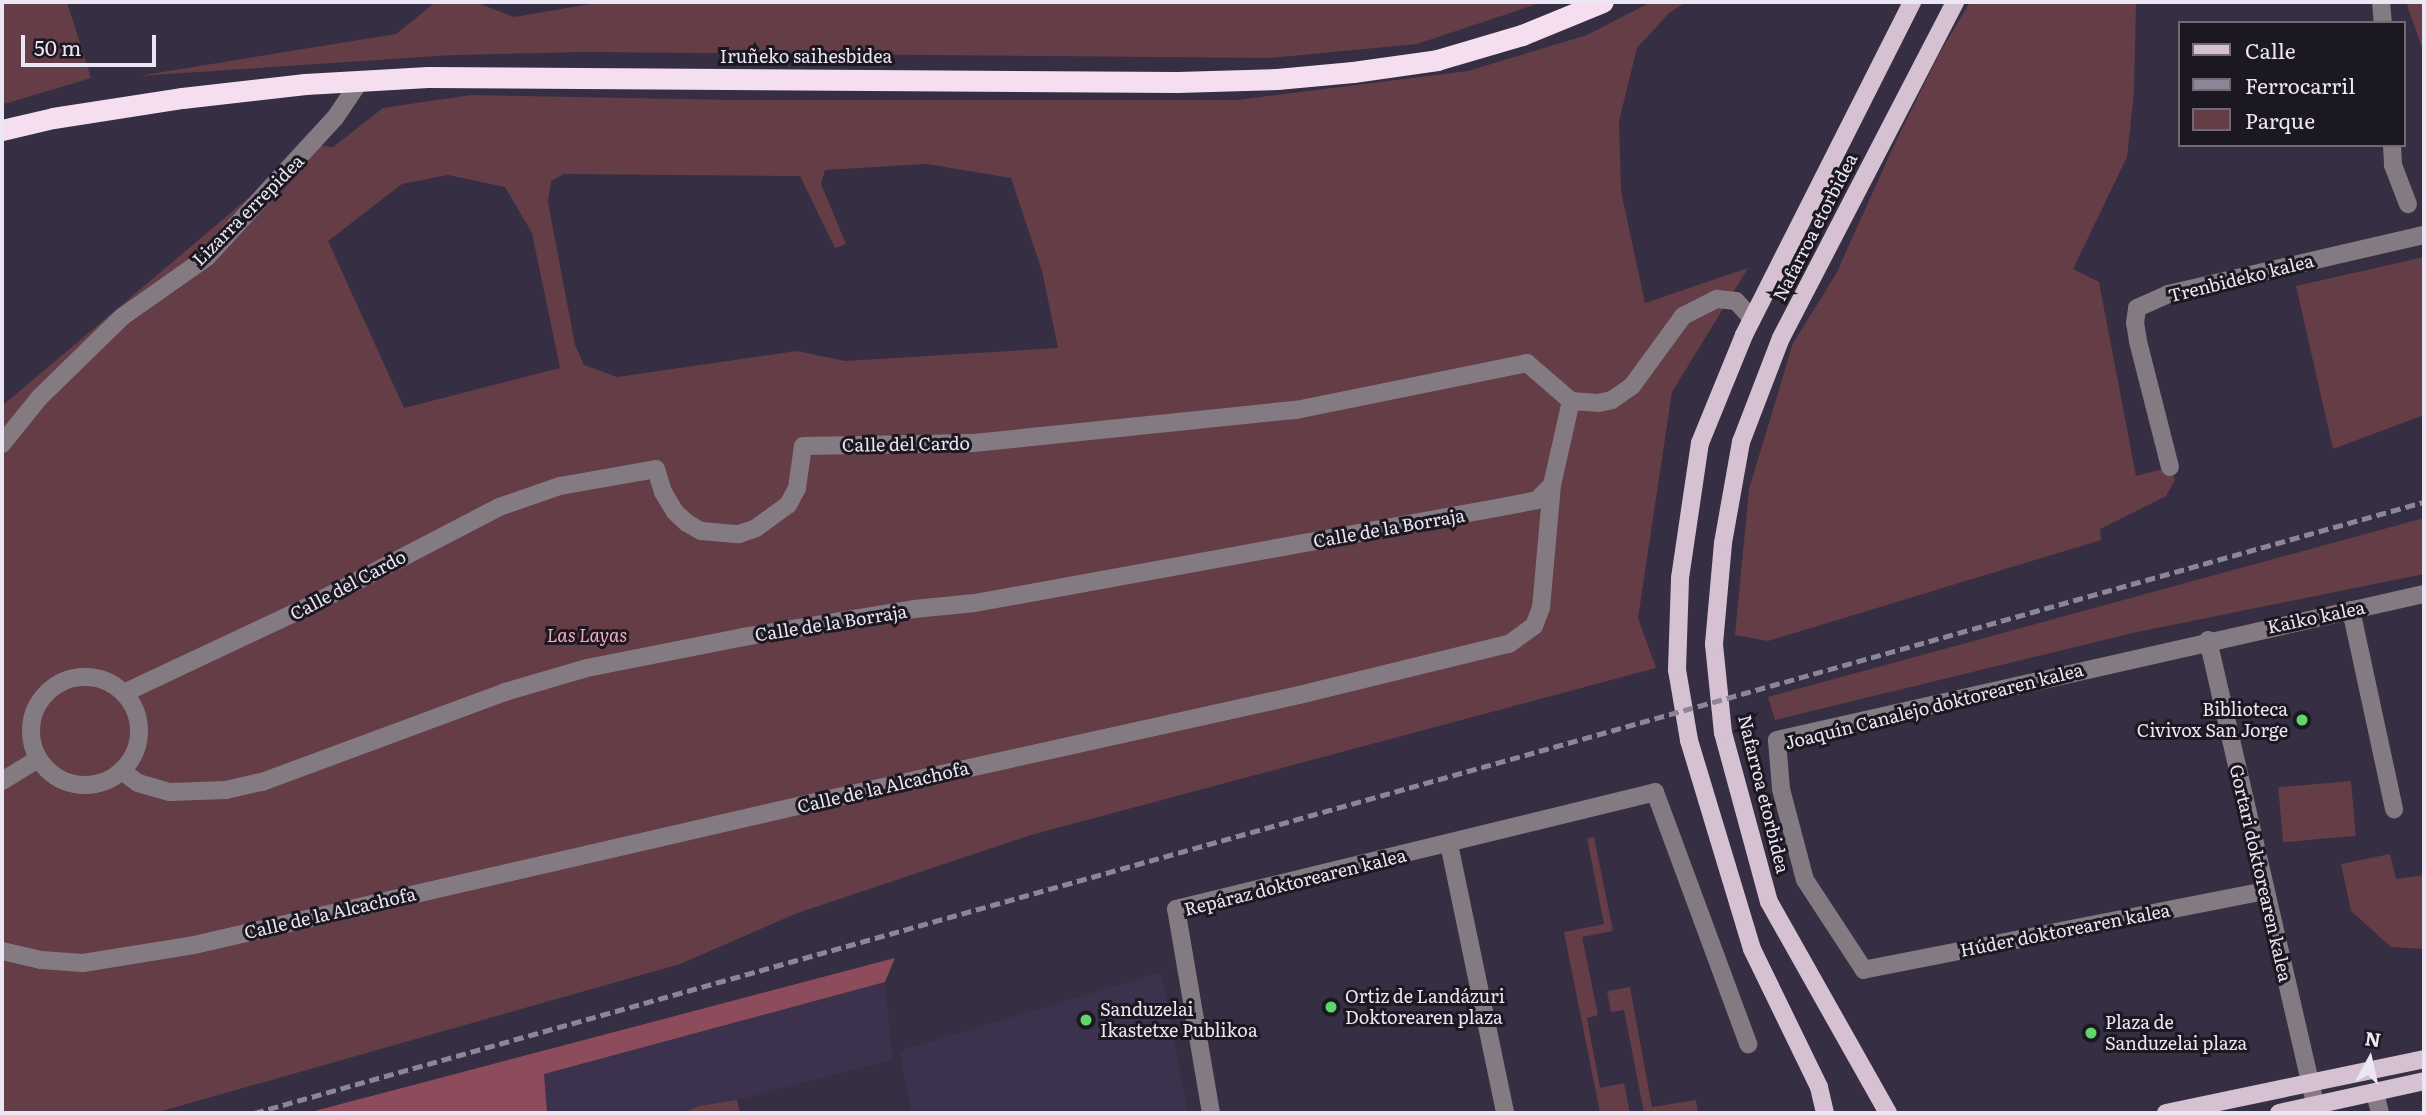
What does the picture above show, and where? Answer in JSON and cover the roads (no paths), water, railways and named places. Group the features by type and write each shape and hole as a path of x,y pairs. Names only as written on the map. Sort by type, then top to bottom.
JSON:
{"highway":[{"name":"Iruñeko saihesbidea","path":"2,130 53,118 182,98 428,77 1163,82 1277,79 1437,60 1522,35 1603,2"}],"main road":[{"name":"Nafarroa etorbidea","path":"1825,1113 1819,1087 1752,949 1689,740 1677,670 1680,578 1700,443 1752,318 1912,2"},
{"name":"Nafarroa etorbidea","path":"1888,1113 1769,902 1723,733 1714,644 1723,543 1741,442 1781,338 1955,2"},
{"path":"2166,1113 2424,1059"},
{"path":"2279,1113 2424,1082"}],"street":[{"path":"2381,2 2383,21"},
{"name":"Lizarra errepidea","path":"2,443 40,398 122,317 207,257 335,118 360,81"},
{"path":"2392,147 2393,166 2408,204"},
{"name":"Trenbideko kalea","path":"2170,467 2134,323 2137,308 2168,294 2424,235"},
{"path":"1571,401 1612,400 1632,387 1684,316 1717,299 1737,300 1752,318"},
{"name":"Calle del Cardo","path":"124,693 309,606 499,507 560,486 625,472 656,469 663,492 675,512 701,531 725,535 756,527 788,505 797,488 803,446 974,443 1296,410 1527,363 1571,401"},
{"name":"Calle de la Alcachofa","path":"2,951 41,960 83,963 194,946 802,805 1299,695 1509,644 1534,626 1541,608 1552,485 1571,401"},
{"name":"Calle de la Borraja","path":"122,771 138,783 170,792 226,790 262,782 506,691 587,668 813,625 975,603 1507,506 1537,500 1552,485"},
{"name":"Kaiko kalea","path":"2208,640 2424,594"},
{"path":"2351,610 2394,809"},
{"name":"Gortari doktorearen kalea","path":"2208,640 2315,1105"},
{"name":"Joaquín Canalejo doktorearen kalea","path":"1864,970 1805,880 1781,789 1777,740 2208,640"},
{"path":"93,677 113,684 124,693 134,708 139,724 139,741 133,757 122,771 101,782 78,785 48,772 38,759 32,743 32,718 43,696 56,685 71,678 93,677"},
{"path":"2,781 38,759"},
{"name":"Repáraz doktorearen kalea","path":"1212,1113 1176,909 1655,792 1748,1044"},
{"path":"1449,844 1505,1113"},
{"name":"Húder doktorearen kalea","path":"1864,970 2265,891"},
{"path":"2375,1093 2379,1113"}],"railway":[{"path":"254,1113 2424,502"}],"place":[{"name":"Biblioteca Civivox San Jorge","path":"2302,720"},
{"name":"Ortiz de Landázuri Doktorearen plaza","path":"1331,1007"},
{"name":"Sanduzelai Ikastetxe Publikoa","path":"1086,1020"},
{"name":"Plaza de Sanduzelai plaza","path":"2091,1033"}],"park label":[{"name":"Las Layas","path":"587,635"}]}
